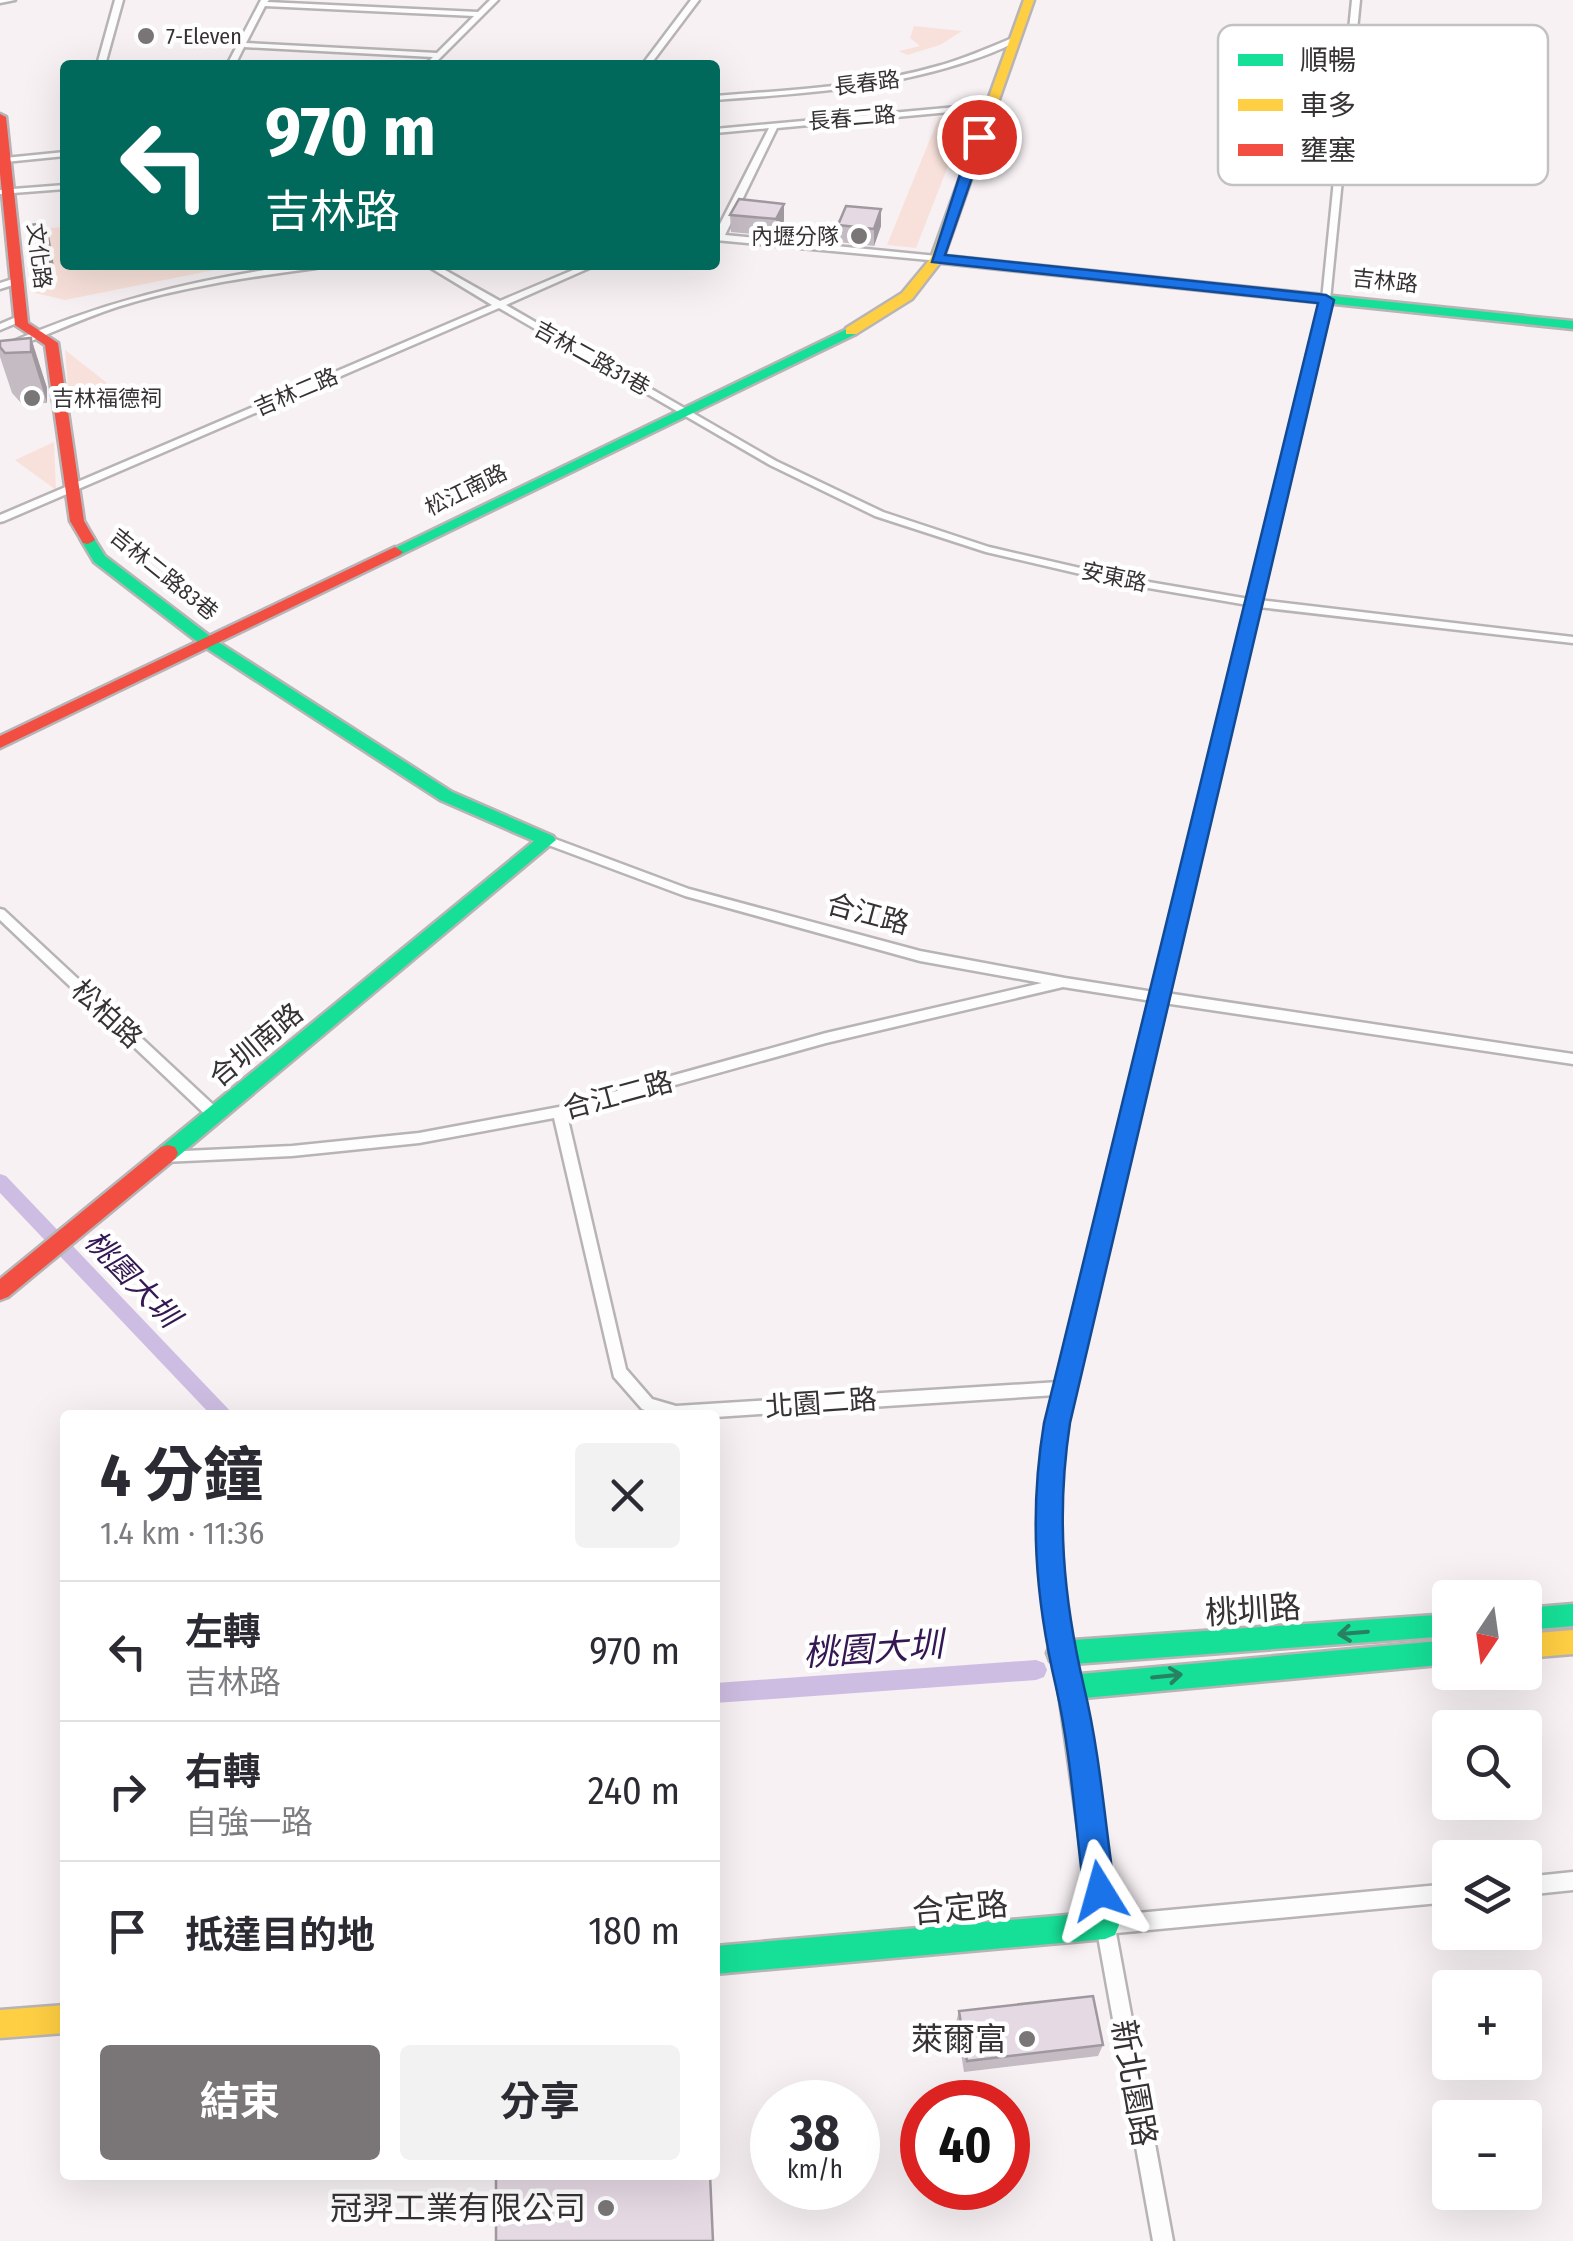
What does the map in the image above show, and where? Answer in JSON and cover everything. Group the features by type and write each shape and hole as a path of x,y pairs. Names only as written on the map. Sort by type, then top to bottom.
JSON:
{"street":[{"path":"0,1 11,0"},
{"path":"102,60 119,0"},
{"path":"387,9 396,0"},
{"path":"434,60 494,0"},
{"path":"650,60 695,0"},
{"path":"937,259 1029,0"},
{"path":"1354,25 1356,0"},
{"path":"234,60 264,2 479,14"},
{"name":"長春路","path":"720,97 912,78 955,66 1012,40"},
{"path":"241,45 440,55"},
{"name":"長春二路","path":"720,131 990,106"},
{"name":"文化路","path":"0,118 8,283 28,326"},
{"path":"720,232 774,126"},
{"path":"5,160 60,154"},
{"path":"1104,1925 1046,1546 1048,1484 1066,1388 1158,996 1326,300 1338,185"},
{"path":"3,192 60,186"},
{"name":"吉林路","path":"720,238 1573,326"},
{"name":"松江南路","path":"0,742 873,320 907,296 937,259"},
{"path":"219,270 221,278"},
{"path":"0,327 28,326 221,278 279,270"},
{"name":"吉林二路31巷","path":"438,270 687,410"},
{"name":"吉林二路","path":"0,518 581,270"},
{"path":"0,350 28,326"},
{"name":"吉林二路83巷","path":"28,326 51,342 55,356 76,521 99,559 209,643"},
{"name":"安東路","path":"687,410 773,463 879,514 1004,553 1119,580 1254,603 1573,640"},
{"name":"合江路","path":"209,643 446,796 547,840 685,892 887,948 1065,982 1573,1059"},
{"name":"合圳南路","path":"0,1291 547,840"},
{"name":"松柏路","path":"0,913 214,1114"},
{"name":"合江二路","path":"163,1157 292,1151 419,1138 559,1112 826,1038 1065,982"},
{"name":"北園二路","path":"559,1112 619,1372 647,1404 669,1410"},
{"name":"北園二路","path":"708,1410 1066,1388"},
{"path":"1542,1618 1573,1615"},
{"name":"桃圳路","path":"1060,1653 1432,1626"},
{"path":"1542,1645 1573,1642"},
{"name":"桃圳路","path":"1070,1687 1432,1654"},
{"path":"1542,1885 1573,1882"},
{"name":"合定路","path":"720,1960 1432,1895"},
{"name":"新北園路","path":"1104,1925 1163,2241"},
{"path":"0,2024 60,2018"}],"shaded area":[{"path":"914,26 962,31 940,45 907,55 899,51 920,46 910,38"},
{"path":"939,117 966,120 916,248 887,245"},
{"path":"60,227 60,270 214,270 65,300 35,293 31,229"},
{"path":"65,350 102,379 107,383 69,400"},
{"path":"54,442 56,490 15,460"}],"building":[{"path":"739,199 784,204 776,219 730,215"},
{"path":"846,206 881,209 874,229 838,225"},
{"path":"45,223 49,257 33,259 30,225"},
{"path":"31,338 31,352 5,353 0,347 0,341"},
{"name":"萊爾富","path":"1093,1996 1103,2045 967,2061 959,2011"},
{"name":"冠羿工業有限公司","path":"496,2180 710,2180 713,2241 496,2241"}],"waterway":[{"name":"桃園大圳","path":"0,1181 219,1410"},
{"name":"桃園大圳","path":"720,1693 1036,1670"}],"traffic: fast":[{"path":"937,259 1573,325"},
{"path":"395,552 851,331"},
{"path":"88,540 99,559 209,643 446,796 547,840 168,1153"},
{"path":"1542,1618 1573,1615"},
{"path":"1059,1653 1432,1626"},
{"path":"720,1960 1105,1925 1070,1687 1432,1654"}],"traffic: slow":[{"path":"851,331 907,296 937,259 1029,0"},
{"path":"1542,1645 1573,1642"},
{"path":"0,2024 60,2019"}],"traffic: jam":[{"path":"0,117 22,325 51,343 77,521 88,540"},
{"path":"0,743 395,552"},
{"path":"0,1291 168,1153"}],"place":[{"name":"7-Eleven","path":"146,36"},
{"name":"內壢分隊","path":"859,236"},
{"name":"吉林福德祠","path":"32,398"},
{"name":"萊爾富","path":"1027,2039"},
{"name":"冠羿工業有限公司","path":"606,2208"}],"route":[{"path":"979,137 937,259 1326,300 1057,1423 1048,1484 1046,1546 1100,1891"}]}
